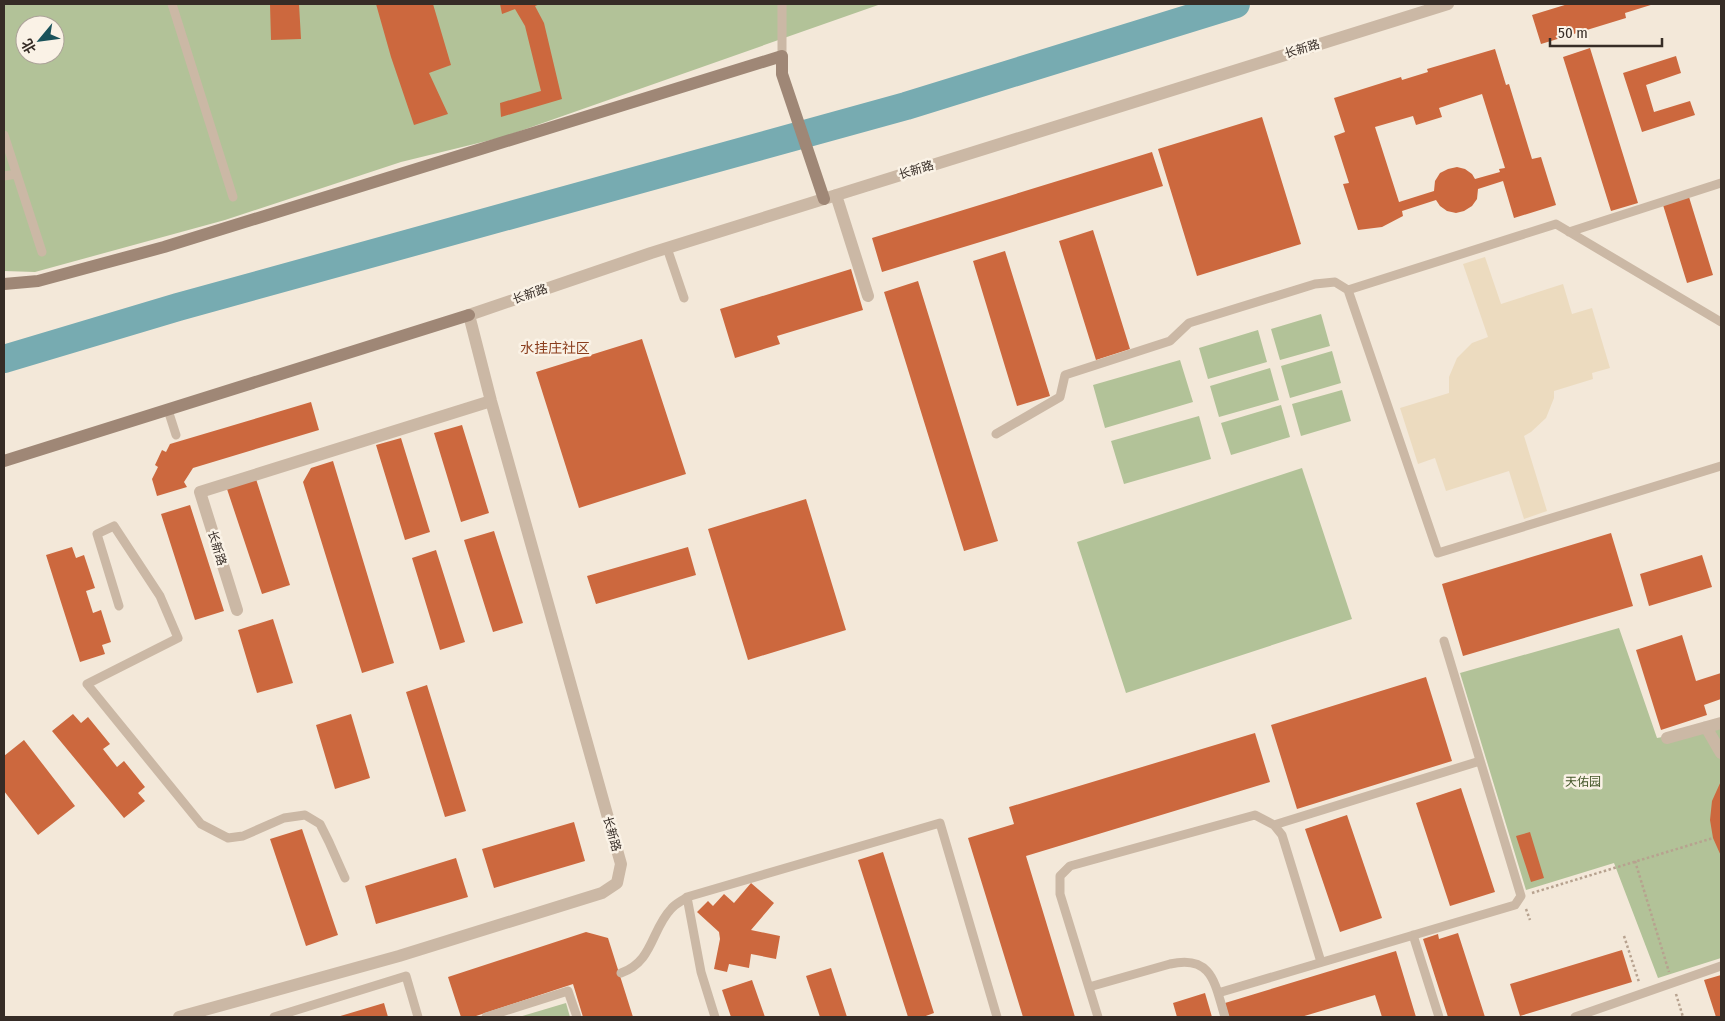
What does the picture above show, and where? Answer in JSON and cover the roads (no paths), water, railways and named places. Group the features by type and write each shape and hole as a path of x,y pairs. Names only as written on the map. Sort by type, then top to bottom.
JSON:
{"street":[{"name":"长新路","path":"179,1017 399,956 602,893 617,883 621,864 469,315 667,248 1448,4"},
{"path":"4,284 38,280 164,247 782,56 782,74 808,150 830,197 868,296"},
{"path":"4,461 469,315"},
{"name":"长新路","path":"236,610 200,492 491,400"},
{"path":"1667,738 1721,722"},
{"path":"1706,727 1721,753"}],"lane":[{"path":"172,4 233,197"},
{"path":"782,4 782,56"},
{"path":"4,135 42,252"},
{"path":"4,176 16,174"},
{"path":"1569,232 1721,183"},
{"path":"1348,290 1556,224 1721,322"},
{"path":"667,248 684,298"},
{"path":"996,434 1060,397 1065,375 1170,341 1189,323 1315,284 1334,282 1348,290 1438,553 1721,466"},
{"path":"168,410 176,436"},
{"path":"119,606 97,534 114,526 160,596 178,638 87,684 201,824 228,838 243,836 284,818 305,815 320,824 345,878"},
{"path":"1218,993 1515,905 1521,896 1444,641"},
{"path":"1274,824 1480,761"},
{"path":"1098,1017 1060,894 1060,876 1070,866 1255,815 1274,824 1282,835 1321,962"},
{"path":"622,973 645,957 670,909 687,897 940,823 997,1017"},
{"path":"687,897 701,972 715,1017"},
{"path":"1413,935 1439,1017"},
{"path":"1089,987 1170,964 1186,962 1201,966 1212,975 1225,1017"},
{"path":"1575,1017 1721,966"},
{"path":"274,1017 406,976 418,1017"},
{"path":"486,1017 570,990 577,1017"}],"waterway":[{"path":"4,359 178,307 906,106 1236,4"}],"district":[{"name":"水挂庄社区","path":"555,348"}],"park label":[{"name":"天佑园","path":"1583,782"}]}
